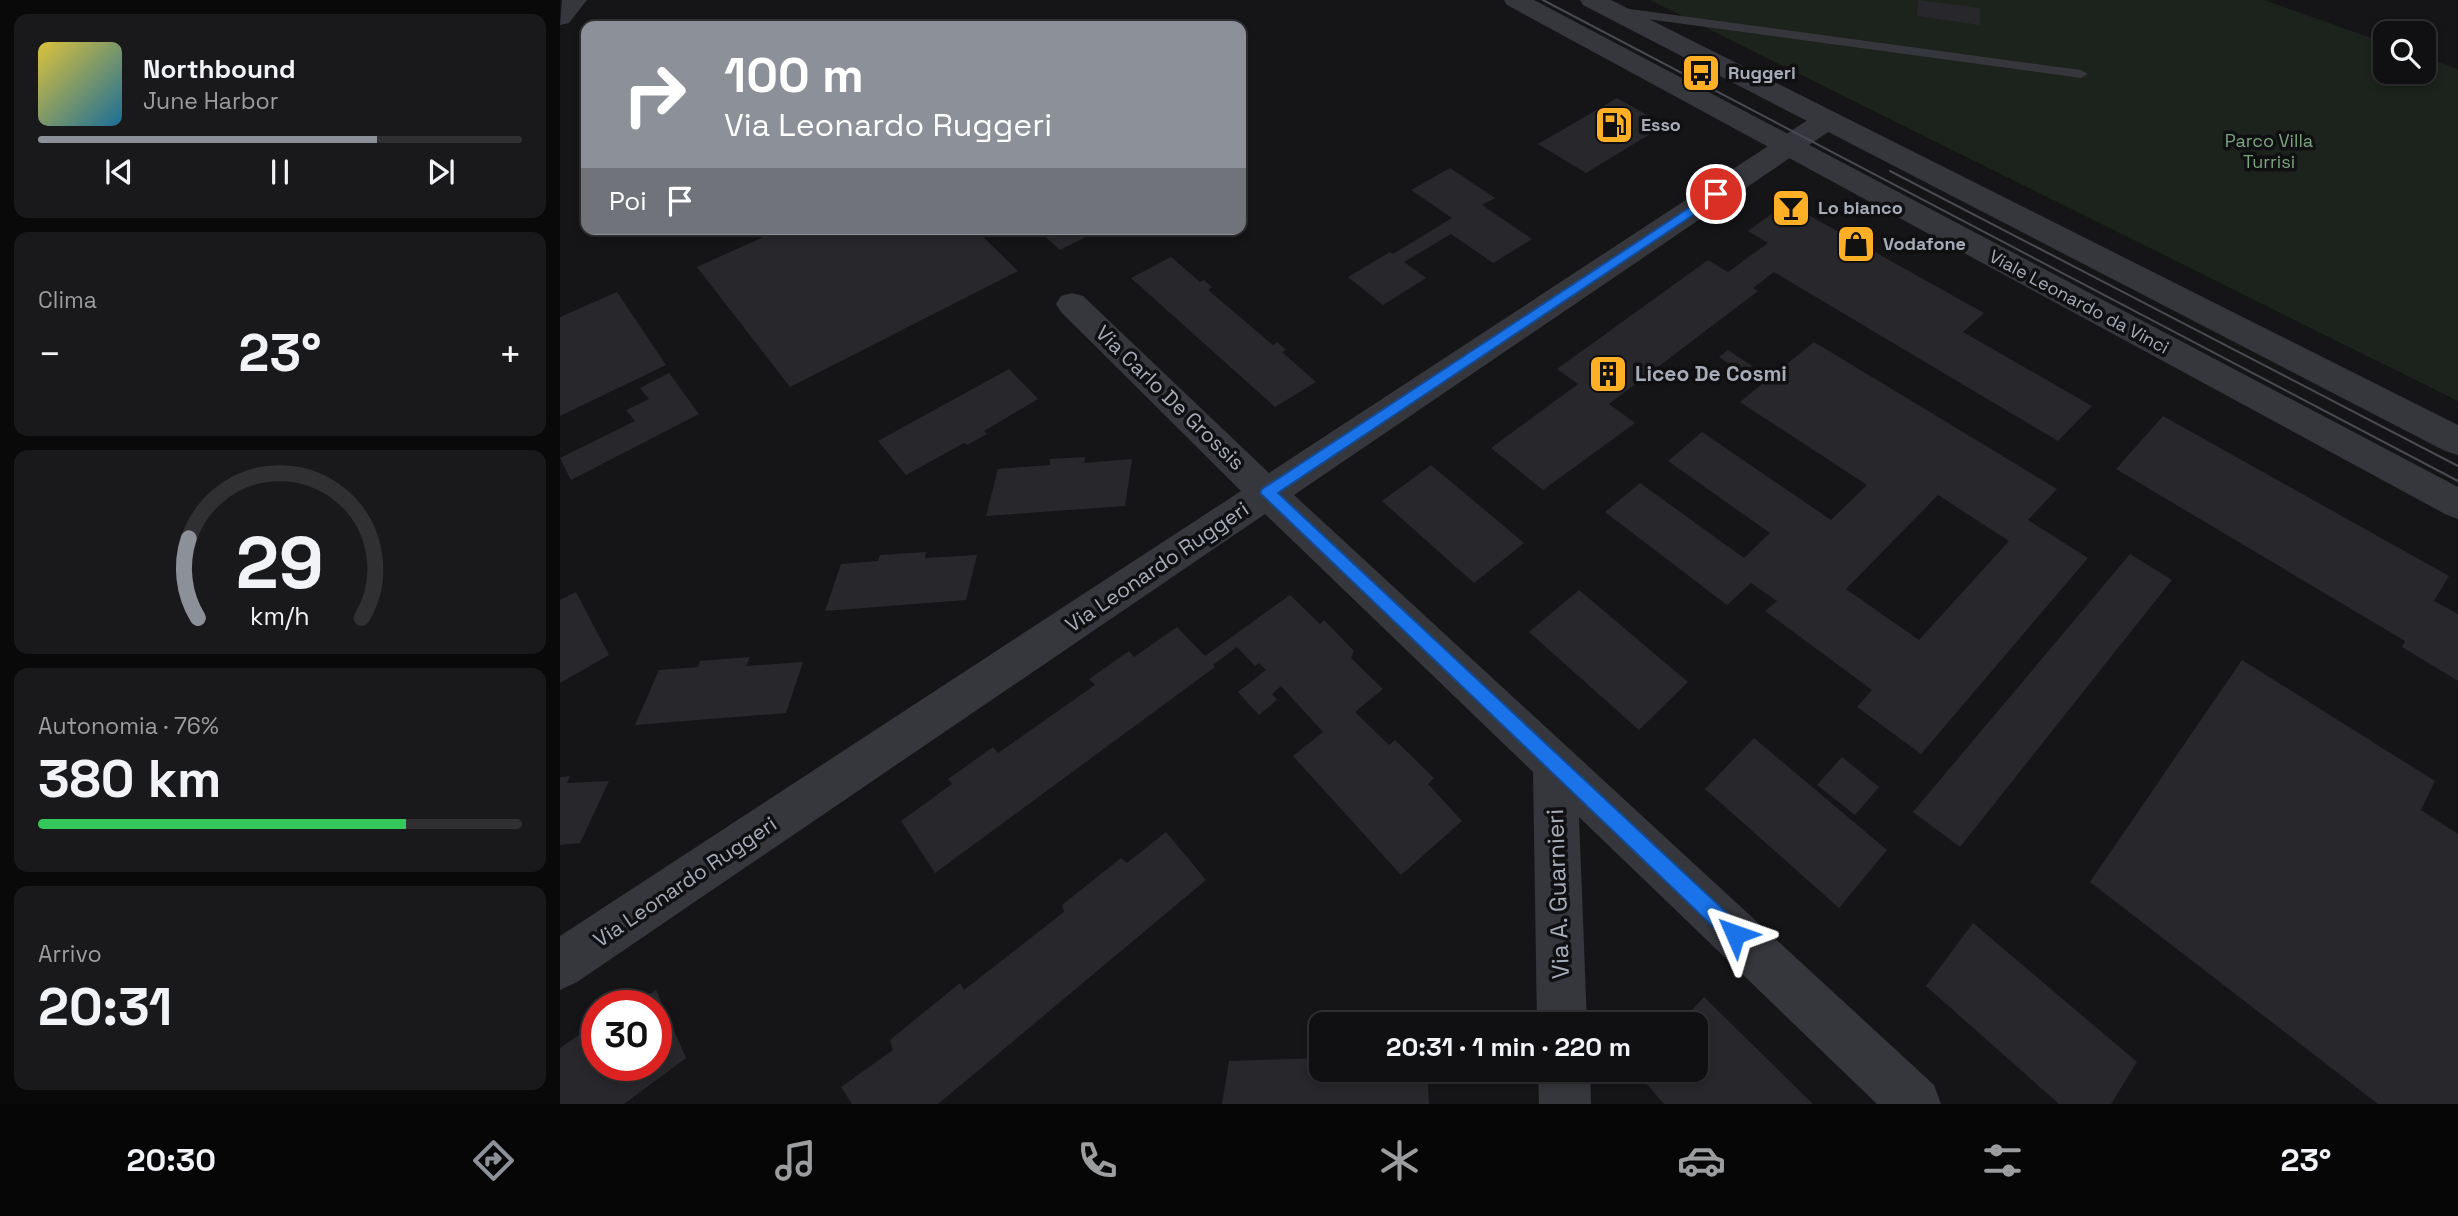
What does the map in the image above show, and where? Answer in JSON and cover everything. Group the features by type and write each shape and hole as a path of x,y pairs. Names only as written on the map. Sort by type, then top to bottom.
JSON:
{"street":[{"path":"560,18 575,0"},
{"name":"Viale Leonardo da Vinci","path":"1516,0 2458,505"},
{"path":"1602,5 2458,441"},
{"name":"Via Leonardo Ruggeri","path":"560,965 1827,120"},
{"name":"Via Carlo De Grossis","path":"1072,304 1267,493 1915,1104"},
{"name":"Via A. Guarnieri","path":"1555,764 1562,1012"},
{"path":"1564,1082 1565,1104"}],"lane":[{"path":"1602,5 2081,75"}],"green space":[{"name":"Parco Villa Turrisi","path":"1650,0 2264,0 2373,39 2373,84 2436,84 2436,61 2458,69 2458,401"}],"building":[{"path":"1918,0 1980,8 1980,25 1917,16"},
{"path":"1617,98 1665,125 1586,173 1538,144"},
{"path":"1450,168 1495,198 1482,205 1532,239 1493,263 1451,234 1404,262 1426,278 1383,305 1348,277 1390,252 1393,254 1452,218 1411,190"},
{"path":"1787,203 1984,313 1963,332 2092,406 2058,441 1774,272 1753,288 1758,291 1609,404 1635,423 1543,490 1491,448 1578,384 1557,369 1708,260 1728,272 1768,243 1748,231"},
{"path":"768,235 981,235 1018,271 790,387 697,267"},
{"path":"1044,235 1089,235 1060,250"},
{"path":"1171,257 1200,282 1204,280 1212,287 1208,290 1273,345 1277,342 1286,350 1282,352 1316,382 1275,407 1131,278"},
{"path":"617,292 666,365 560,416 560,317"},
{"path":"1814,342 2057,489 2028,520 2088,558 1921,754 1857,707 1872,690 1765,611 1777,601 1751,583 1727,605 1605,512 1640,483 1744,558 1770,533 1668,461 1702,432 1831,520 1867,485 1740,402","holes":["1938,495 2009,541 1919,640 1846,589"]},
{"path":"1728,350 1752,366 1743,373 1719,357"},
{"path":"1009,369 1038,399 984,431 987,434 967,445 964,443 906,475 878,441"},
{"path":"669,373 699,414 571,480 560,458 635,421 626,410 649,399 640,388"},
{"path":"2163,416 2449,576 2434,601 2458,614 2458,681 2402,647 2405,641 2116,469"},
{"path":"1085,457 1084,463 1132,459 1125,506 986,516 998,469 1050,465 1050,459"},
{"path":"1431,465 1524,543 1474,583 1382,501"},
{"path":"926,552 925,558 977,555 966,600 825,611 841,564 878,561 880,555"},
{"path":"2130,554 2172,580 1960,847 1913,812"},
{"path":"1579,590 1688,682 1639,730 1529,632"},
{"path":"576,592 609,655 560,683 560,600"},
{"path":"1290,595 1320,624 1324,620 1354,651 1351,658 1383,689 1355,712 1389,745 1395,740 1434,778 1428,784 1462,821 1401,875 1293,756 1323,732 1281,686 1272,694 1277,700 1259,715 1238,692 1266,670 1259,663 1255,666 1237,647 1213,665 1215,667 935,873 901,821 952,784 948,779 993,747 998,753 1095,685 1089,679 1129,651 1134,657 1177,627 1205,656"},
{"path":"750,657 746,666 803,662 786,713 635,725 659,670 698,667 700,661"},
{"path":"2242,660 2435,781 2421,810 2458,834 2458,1104 2378,1104 2090,882"},
{"path":"1754,738 1887,850 1839,908 1705,789"},
{"path":"1842,757 1879,787 1855,815 1817,785"},
{"path":"570,776 567,783 609,781 580,843 560,845 560,777"},
{"path":"1166,832 1206,880 938,1104 852,1104 841,1087 893,1050 890,1040 960,983 964,990 1064,912 1062,905 1121,858 1127,863"},
{"path":"1973,923 2137,1062 2111,1104 2059,1104 1926,986"},
{"path":"1704,997 1813,1104 1664,1104 1645,1082 1708,1082 1708,1012 1690,1012"},
{"path":"672,1026 686,1058 672,1068"},
{"path":"581,1033 581,1081 655,1081 624,1104 560,1104 560,1048"},
{"path":"1309,1058 1309,1082 1428,1082 1429,1104 1222,1104 1229,1061"}],"tram line":[{"path":"1543,0 2458,481"},
{"path":"1890,171 2458,466"}],"place":[{"name":"Ruggeri","path":"1701,73"},
{"name":"Esso","path":"1614,125"},
{"name":"Lo bianco","path":"1791,208"},
{"name":"Vodafone","path":"1856,244"},
{"name":"Liceo De Cosmi","path":"1608,374"}],"route":[{"path":"1716,194 1267,493 1735,934"}]}
